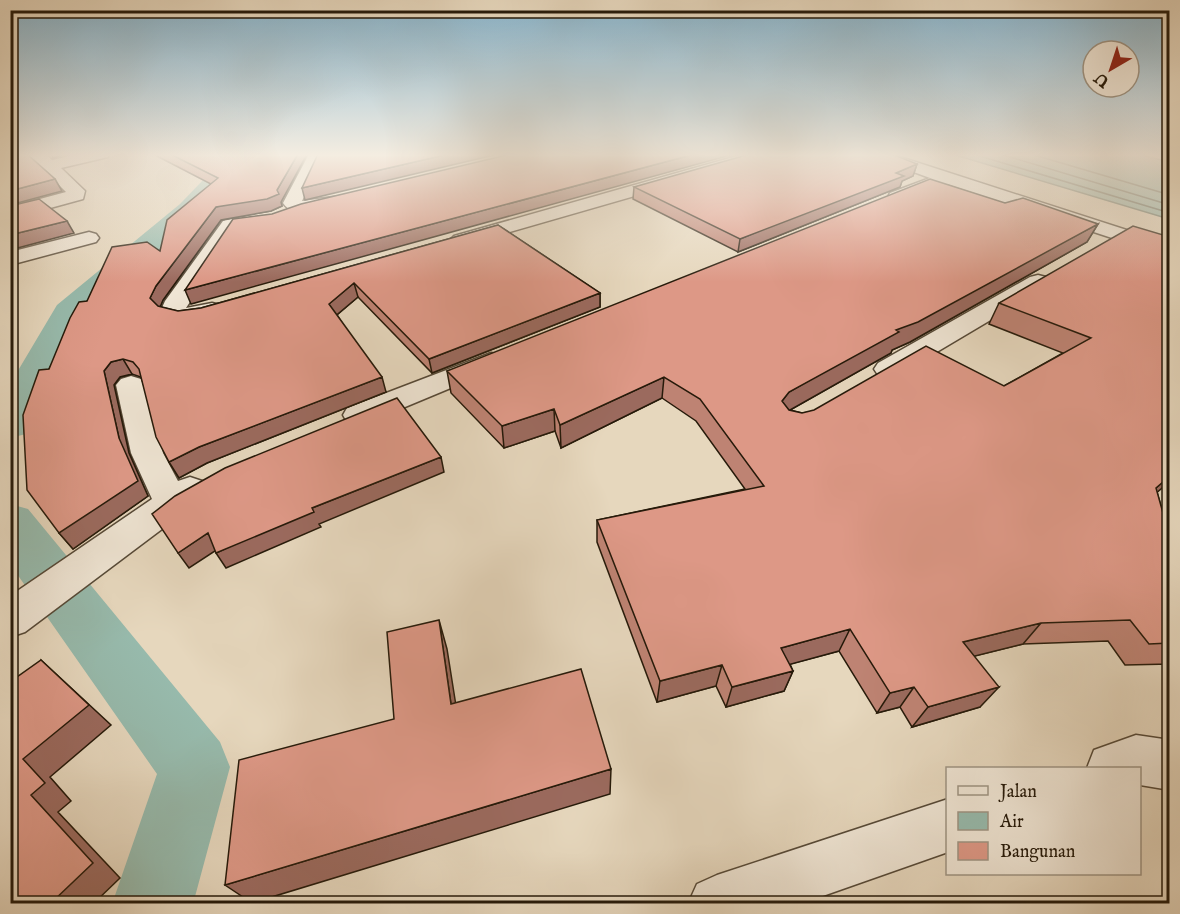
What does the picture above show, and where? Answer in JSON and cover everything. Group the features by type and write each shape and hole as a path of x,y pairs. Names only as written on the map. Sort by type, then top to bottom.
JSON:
{"street":[{"path":"10,213 70,197"},
{"path":"297,206 301,197"},
{"path":"228,306 181,317 172,312 177,301 230,225 272,218 297,206 318,207 360,197"},
{"path":"445,245 614,197"},
{"path":"876,206 899,197"},
{"path":"1003,197 1170,251"},
{"path":"1089,252 1120,235"},
{"path":"10,260 89,238"},
{"path":"866,382 1059,270"},
{"path":"333,425 510,354"},
{"path":"131,385 147,453 171,501"},
{"path":"12,618 171,501 210,479"},
{"path":"1115,767 1136,760 1170,765"},
{"path":"717,903 946,826"}],"water":[{"path":"1094,197 1169,197 1169,219"}],"building":[{"path":"195,197 273,197 216,207 156,286 150,298 158,306 178,311 201,308 498,225 600,293 429,359 354,283 329,304 382,377 199,447 169,462 156,437 139,369 133,362 123,359 111,362 104,371 119,438 138,481 59,533 27,490 23,415 39,370 49,369 70,318 79,302 87,301 112,247 147,242 160,251 167,220"},
{"path":"332,197 535,197 185,290 233,219 272,214"},
{"path":"654,197 850,197 740,239"},
{"path":"886,197 985,197 1005,203 1023,198 1098,224 918,322 896,330 899,332 789,392 782,401 789,410 802,413 814,410 926,346 1004,386 1091,338 999,303 1133,226 1170,237 1170,476 1156,488 1170,538 1170,643 1149,644 1130,620 1041,623 963,642 999,687 928,707 914,687 890,693 850,629 781,648 793,671 732,687 722,665 660,681 597,520 764,486 700,399 664,377 560,425 554,409 502,426 447,371"},
{"path":"39,199 67,221 10,235 10,206"},
{"path":"397,398 441,457 312,508 314,512 216,553 208,533 178,553 152,514 175,496 225,468"},
{"path":"439,620 451,704 581,669 611,769 225,885 239,760 394,719 387,632"},
{"path":"41,660 89,705 23,759 45,783 31,795 93,863 51,903 10,903 10,682"}],"waterway":[{"path":"10,424 69,312 190,210 202,197"},
{"path":"10,523 195,767 152,904"}]}
